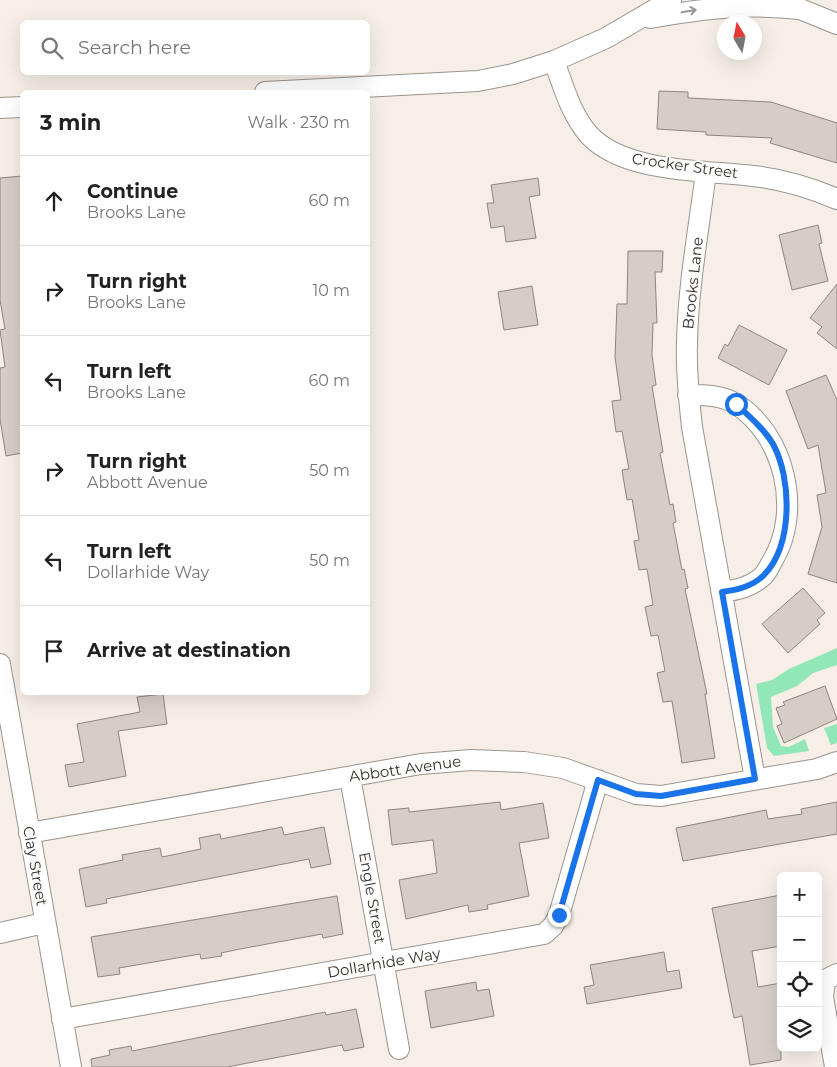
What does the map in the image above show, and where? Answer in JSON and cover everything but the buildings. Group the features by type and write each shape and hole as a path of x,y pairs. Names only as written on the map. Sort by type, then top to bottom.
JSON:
{"street":[{"path":"300,90 478,80 513,74 554,61 641,20 671,0"},
{"path":"779,0 837,24"},
{"path":"641,20 705,8 738,5 800,9"},
{"name":"Crocker Street","path":"554,61 570,106 578,121 591,137 613,153 638,162 706,172 755,176 792,183 837,200"},
{"path":"0,108 20,107"},
{"name":"Brooks Lane","path":"706,172 688,310 688,394 692,427 755,779"},
{"path":"688,394 717,396 736,404 755,421 772,443 782,465 788,502 786,526 777,552 764,576 742,590 722,592"},
{"name":"Clay Street","path":"0,664 44,923 71,1067"},
{"name":"Abbott Avenue","path":"29,833 421,764 471,760 524,762 563,768 636,794 661,796 817,769 837,762"},
{"name":"Engle Street","path":"350,777 400,1049"},
{"name":"Dollarhide Way","path":"62,1019 544,934 553,926 559,915 598,780"},
{"path":"0,933 44,923"},
{"path":"834,1067 823,997 826,980 837,974"}],"green space":[{"path":"837,648 837,665 813,673 797,686 771,697 773,727 781,746 789,747 805,739 809,751 774,756 767,748 756,684 772,680 789,669"},
{"path":"837,724 837,743 831,745 824,728"}],"route":[{"path":"559,915 598,780 636,794 661,796 755,779 722,592 742,590 764,576 777,552 786,526 788,502 782,465 772,443 755,421 736,404"}]}
